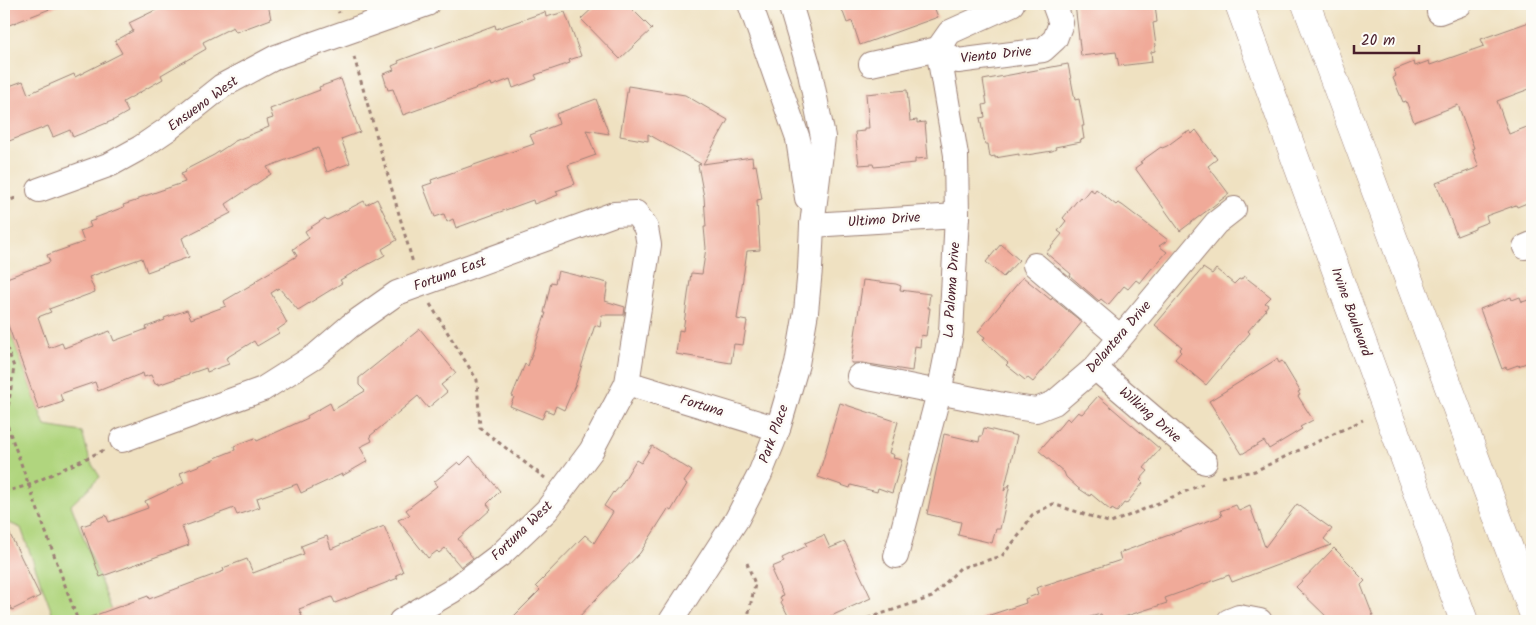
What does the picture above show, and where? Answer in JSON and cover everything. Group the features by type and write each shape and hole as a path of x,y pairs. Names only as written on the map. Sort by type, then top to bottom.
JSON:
{"main road":[{"name":"Irvine Boulevard","path":"1239,4 1464,621"},
{"path":"1306,4 1532,610"}],"street":[{"name":"Ensueno West","path":"39,190 111,164 140,148 168,129 222,86 276,57 427,4"},
{"name":"Park Place","path":"750,4 798,139 812,225"},
{"name":"Park Place","path":"671,621 737,519 760,474 778,428 796,364 806,312 812,225 823,137 809,68 790,4"},
{"path":"870,64 938,50 950,32 1012,4"},
{"name":"Viento Drive","path":"938,50 958,62 1043,50 1055,39 1060,24 1054,4"},
{"name":"La Paloma Drive","path":"896,556 939,393 952,334 957,216 956,155 938,50"},
{"name":"Delantera Drive","path":"858,376 939,393 1036,410 1054,403 1095,368 1216,223 1234,209"},
{"name":"Fortuna East","path":"122,440 263,389 315,356 350,326 397,293 614,214 636,213 646,228 649,245 627,383"},
{"name":"Ultimo Drive","path":"812,225 957,216"},
{"path":"1035,265 1120,337"},
{"name":"Wilking Drive","path":"1095,368 1210,474"},
{"name":"Fortuna","path":"627,383 778,428"},
{"name":"Fortuna West","path":"401,621 452,592 500,555 547,510 591,450 627,383"},
{"path":"1229,621 1239,617 1260,621"}],"path":[{"path":"354,57 414,266"},
{"path":"430,303 476,380 480,428 548,480"},
{"path":"4,340 14,367 6,422 78,621"},
{"path":"860,621 932,597 960,568 1002,556 1020,534 1032,515 1054,504 1111,523 1210,474 1255,471 1363,420"},
{"path":"4,492 29,485 122,440"},
{"path":"748,563 755,584 749,621"}],"green space":[{"path":"4,315 45,426 82,432 90,461 100,477 71,505 116,621 55,621 21,528 4,521 4,442 6,439 4,434"}],"building":[{"path":"4,4 60,4 60,5 4,27"},
{"path":"168,4 268,4 271,19 236,32 233,27 203,42 206,49 161,75 163,79 123,102 128,112 114,120 73,137 70,130 53,137 48,126 4,143 4,88 23,81 28,94 74,74 75,77 122,53 115,41 133,31 129,23"},
{"path":"597,4 627,4 652,29 620,59 581,19"},
{"path":"840,4 933,4 938,17 860,45 852,21 847,23"},
{"path":"1075,4 1155,4 1157,22 1153,23 1156,46 1155,51 1151,52 1152,62 1119,66 1116,52 1081,56"},
{"path":"545,12 546,17 565,12 581,56 569,60 570,63 535,75 537,79 513,88 510,79 492,86 491,83 403,115 393,89 388,90 383,74 394,70 392,66 399,63 398,61 495,25 496,29"},
{"path":"1532,21 1532,88 1497,101 1509,134 1532,125 1532,201 1486,216 1488,222 1457,236 1436,183 1479,167 1458,105 1414,122 1406,101 1403,102 1393,78 1396,76 1394,70 1414,62 1415,66 1429,61 1430,65 1484,46 1481,39"},
{"path":"1068,64 1075,100 1079,99 1084,126 1082,126 1084,139 1080,140 1081,142 1055,147 1056,149 1052,151 1019,156 1019,154 995,158 995,156 990,157 988,144 985,144 980,118 985,117 983,105 987,104 983,80"},
{"path":"341,79 360,132 341,139 350,163 327,172 318,148 267,167 271,174 226,204 231,213 182,238 189,257 147,272 142,258 89,277 95,292 49,309 51,312 38,317 49,348 62,343 64,348 110,331 114,341 147,329 146,327 165,320 164,318 187,310 191,319 226,306 224,301 297,256 293,249 309,238 305,231 325,218 327,220 364,201 366,205 377,199 397,240 382,249 385,255 340,280 342,283 298,310 279,288 271,293 287,323 277,330 279,333 257,346 254,341 226,358 229,364 207,372 206,368 158,385 158,383 155,384 151,375 144,377 143,373 98,391 95,382 60,394 63,402 39,410 4,314 4,279 50,262 47,255 84,242 80,231 91,227 89,222 95,220 95,218 124,207 123,205 139,200 139,198 185,182 181,174 186,172 185,170 214,155 235,141 269,127 267,120 273,118 270,109 320,90 319,87"},
{"path":"628,86 685,95 728,120 703,164 752,157 753,166 756,165 762,199 757,200 760,250 747,251 737,319 747,321 743,345 734,344 731,363 676,354 679,330 683,331 691,273 702,274 706,248 704,197 698,165 701,164 648,134 648,141 620,136"},
{"path":"907,90 910,121 917,120 917,123 925,122 928,158 915,159 915,163 874,167 873,164 859,165 855,132 864,131 864,128 869,128 866,94"},
{"path":"596,99 609,134 586,130 596,155 568,165 575,184 556,191 558,195 534,204 533,200 456,228 453,219 447,222 444,214 435,217 423,186 432,183 431,180 534,144 530,135 559,124 556,114"},
{"path":"1196,130 1217,159 1208,166 1229,194 1180,231 1135,168 1142,163 1140,162 1161,147 1167,146 1186,132 1190,131 1192,134"},
{"path":"1090,189 1094,192 1096,189 1116,205 1118,203 1122,205 1168,240 1159,246 1167,252 1140,283 1136,280 1128,289 1124,286 1108,305 1101,299 1099,301 1046,253 1062,234 1058,231 1066,221 1063,218 1080,197 1082,199"},
{"path":"1001,244 1019,260 1003,277 986,262"},
{"path":"1203,268 1212,274 1216,269 1234,284 1244,276 1271,297 1265,303 1268,305 1266,310 1248,331 1250,333 1206,385 1175,359 1181,352 1179,350 1182,347 1155,325"},
{"path":"558,271 608,283 605,301 625,307 624,315 602,315 600,327 595,325 576,383 564,410 556,406 553,413 546,410 542,419 510,406 525,364 528,366 546,313 544,313 551,282 555,283"},
{"path":"1023,277 1082,322 1033,382 1028,378 1025,380 1006,365 1008,363 983,340 985,337 978,332"},
{"path":"863,280 896,284 901,286 900,290 930,294 926,336 921,335 920,347 915,346 912,371 851,363"},
{"path":"1511,297 1512,300 1520,297 1522,302 1532,299 1532,361 1502,369 1480,309"},
{"path":"420,329 456,373 441,385 447,392 428,408 418,396 370,436 372,441 360,447 368,461 342,476 342,474 301,493 297,484 257,498 260,507 237,515 234,508 182,527 189,545 100,577 82,526 106,515 109,522 148,508 145,501 184,483 180,473 235,450 234,446 255,438 257,441 308,418 307,416 330,403 333,410 365,391 359,385 359,378"},
{"path":"1277,359 1279,363 1282,361 1300,391 1298,396 1313,420 1269,449 1264,441 1242,454 1209,401"},
{"path":"1098,396 1160,449 1144,468 1148,471 1140,480 1143,483 1117,512 1112,509 1111,511 1091,494 1090,496 1078,488 1066,477 1064,472 1039,451 1067,418 1070,421 1078,412 1082,414"},
{"path":"840,403 898,422 889,453 894,455 893,458 902,460 892,493 878,488 877,492 851,485 850,488 818,477"},
{"path":"984,428 1017,436 1004,491 1010,484 1000,529 996,529 992,543 958,535 961,522 927,514 944,434 979,442"},
{"path":"652,446 692,471 684,482 687,484 671,511 668,509 640,553 575,621 509,621 540,590 536,586 585,535 594,543 613,512 604,506 613,492 621,485 636,460 641,463"},
{"path":"470,456 500,491 487,504 491,509 458,539 473,558 461,567 445,548 428,558 398,520 410,515 406,510 437,486 434,482 458,462 461,465"},
{"path":"1297,504 1332,529 1324,539 1331,545 1232,582 1229,575 1165,598 1167,603 1111,621 1104,621 1101,614 1076,621 982,621 981,618 1026,603 1025,599 1038,594 1036,588 1121,560 1119,553 1222,516 1220,511 1236,505 1239,511 1250,506 1265,547"},
{"path":"4,522 40,596 12,610 10,606 4,610"},
{"path":"384,526 403,572 396,575 398,578 335,603 332,597 299,609 302,616 289,621 86,621 85,619 148,596 149,599 224,571 223,568 247,559 253,573 304,554 301,546 327,536 331,549"},
{"path":"824,535 830,548 845,542 871,598 820,621 791,621 781,602 780,597 783,596 772,572 774,572 772,567 784,562 782,558 807,546 805,543"},
{"path":"1334,548 1365,581 1361,585 1375,621 1331,621 1296,587"}]}
